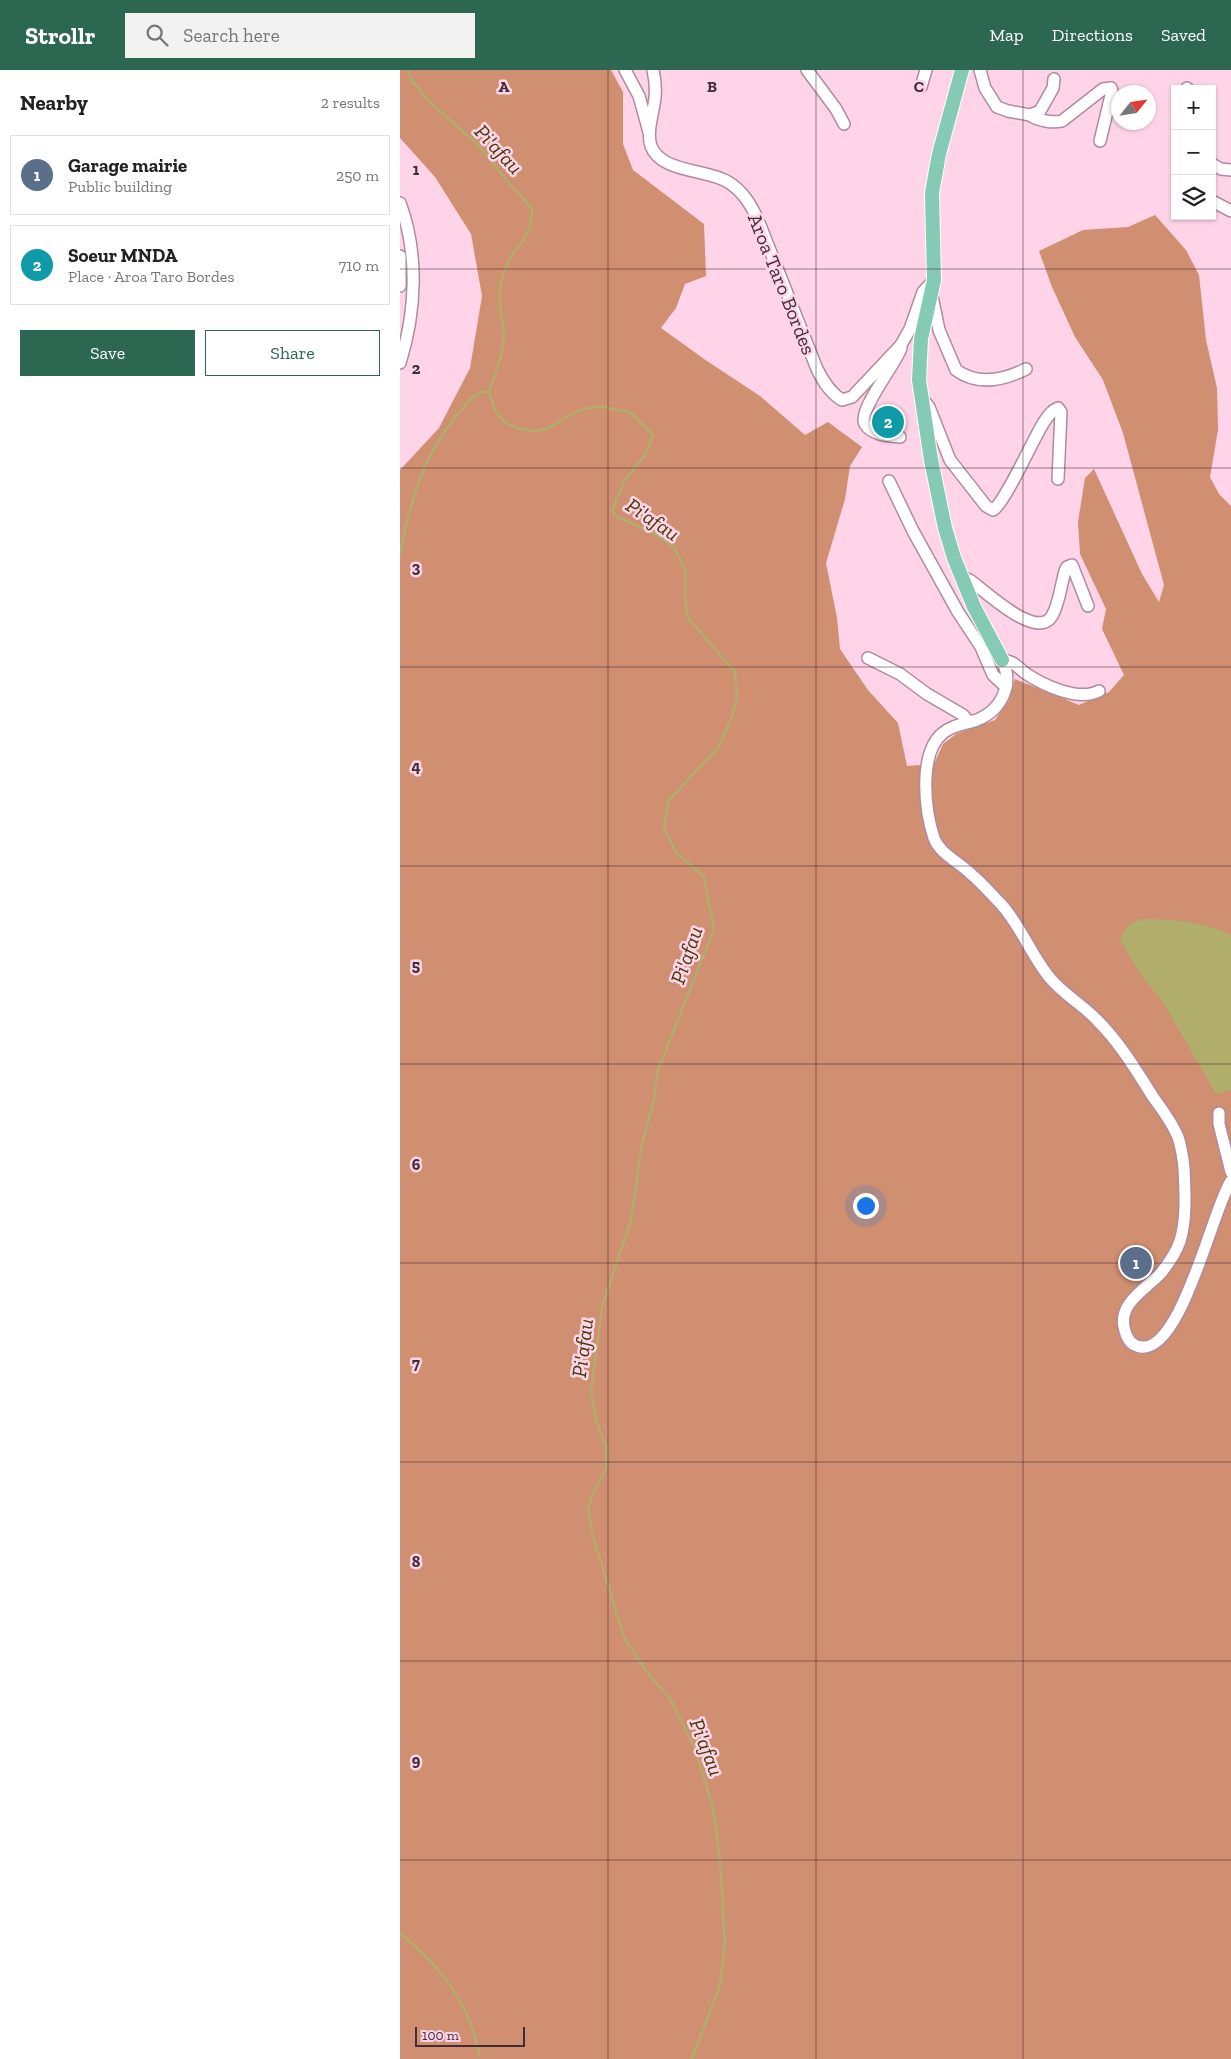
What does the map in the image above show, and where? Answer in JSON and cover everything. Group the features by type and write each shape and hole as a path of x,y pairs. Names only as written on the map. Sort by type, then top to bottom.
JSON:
{"main road":[{"path":"962,70 939,154 933,184 934,280 920,346 921,396 945,528 960,576 1002,660"}],"street":[{"name":"Aroa Taro Bordes","path":"626,70 640,96 652,148 663,160 673,165 728,181 749,201 817,369 836,396 842,400 852,397 902,344"},
{"path":"650,136 656,94 653,70"},
{"path":"807,70 836,109 844,124"},
{"path":"921,86 926,70"},
{"path":"980,70 985,88 997,107 1030,115 1040,120 1062,121 1104,89 1111,88 1100,141"},
{"path":"1030,115 1040,111 1053,88 1054,79"},
{"path":"1216,166 1231,170"},
{"path":"400,203 410,236 414,267 407,340 400,363"},
{"path":"1216,203 1231,211"},
{"path":"400,256 400,286"},
{"name":"Aroa Taro Bordes","path":"900,437 874,431 865,424 863,419 868,405 896,361 902,344 910,330 923,292 934,280"},
{"path":"932,296 939,330 956,370 961,374 978,379 997,381 1026,369"},
{"path":"921,396 929,407 950,460 990,508 996,508 1035,436 1051,412 1058,408 1061,412 1058,479"},
{"path":"890,481 913,531 958,612 981,648 993,675 1006,687"},
{"path":"960,576 970,580 987,596 1017,615 1040,624 1046,622 1052,615 1065,571 1067,567 1072,565 1088,606"},
{"path":"868,658 900,674 969,722"},
{"path":"1098,691 1088,695 1074,694 1035,678 1009,660 1002,660 1007,680 998,706 988,715 946,730 931,747 927,764 927,798 929,820 939,848 972,874 1008,912 1019,926 1040,965 1053,982 1109,1032 1166,1115 1178,1138 1184,1164 1185,1203 1180,1240 1173,1258 1138,1293 1124,1312 1123,1325 1127,1338 1133,1345 1142,1348 1157,1343 1167,1331 1179,1310 1216,1221 1224,1191 1230,1178 1219,1124 1219,1113"}],"shaded area":[{"path":"400,70 611,70 623,92 623,144 633,170 704,224 706,276 685,284 676,308 661,328 760,396 805,435 828,422 862,447 850,466 845,499 826,563 837,618 840,649 868,690 898,723 907,766 934,764 943,744 956,734 995,720 1009,700 1015,679 1079,705 1109,692 1124,675 1102,629 1106,609 1080,554 1078,522 1085,478 1094,469 1142,574 1159,602 1164,585 1123,433 1103,380 1075,337 1052,287 1039,251 1083,230 1128,227 1155,215 1186,250 1199,275 1206,340 1217,388 1218,430 1210,477 1219,494 1231,506 1231,2059 400,2059 400,470 439,428 470,368 482,296 471,234 435,177 400,138"},
{"path":"1141,919 1187,922 1220,930 1231,935 1231,1090 1216,1094 1164,1004 1138,971 1120,939 1128,925"}],"waterway":[{"name":"Pi'afau","path":"407,70 419,89 482,149 532,210 530,227 523,241 511,256 503,274 499,295 504,336 501,356 489,392 495,411 506,423 520,429 537,431 548,428 577,411 598,406 630,412 653,435 645,455 624,481 612,511 617,517 656,534 675,548 686,572 685,595 688,618 735,672 737,699 731,719 718,748 668,801 664,829 676,852 704,877 714,929 657,1073 654,1099 641,1148 631,1221 602,1307 591,1392 596,1421 606,1446 606,1469 594,1491 588,1508 592,1533 624,1637 646,1671 671,1700 694,1746 713,1807 720,1862 725,1943 720,1985 692,2059"},
{"path":"400,555 404,532 416,490 433,450 458,413 474,396 482,392 489,392"},
{"path":"400,1933 428,1959 451,1986 468,2018 479,2054"}],"place":[{"name":"Soeur MNDA","path":"888,422"},
{"name":"Garage mairie","path":"1136,1263"}]}
